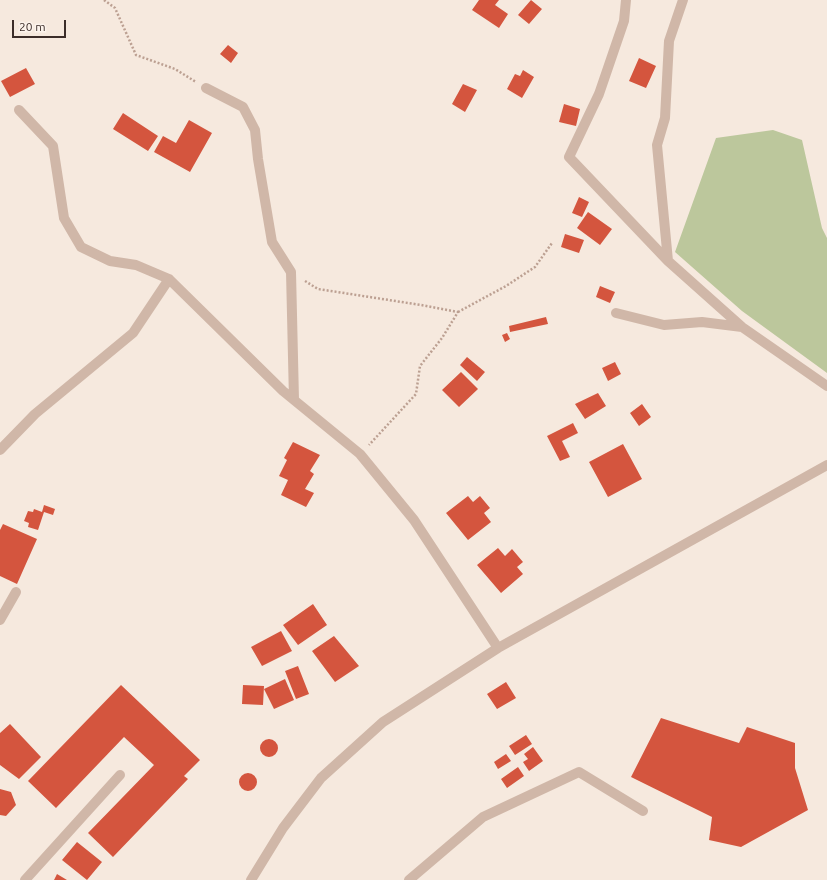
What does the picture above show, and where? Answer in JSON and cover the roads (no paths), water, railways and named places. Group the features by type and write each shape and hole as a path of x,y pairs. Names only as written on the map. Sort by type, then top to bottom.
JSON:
{"street":[{"path":"626,0 624,21 599,94 569,157 668,261 742,327 827,386"},
{"path":"668,261 658,145 665,118 669,41 683,0"},
{"path":"206,88 243,107 255,130 258,158 272,242 291,272 294,400"},
{"path":"19,110 53,146 64,218 81,247 110,261 136,265 169,279 277,385 360,454 414,520 498,648"},
{"path":"0,450 35,414 133,333 169,279"},
{"path":"616,313 664,325 702,322 742,327"},
{"path":"251,880 283,828 321,778 383,722 498,648 827,465"},
{"path":"0,620 16,592"},
{"path":"409,880 483,817 578,772 643,811"},
{"path":"25,880 120,775"}]}
